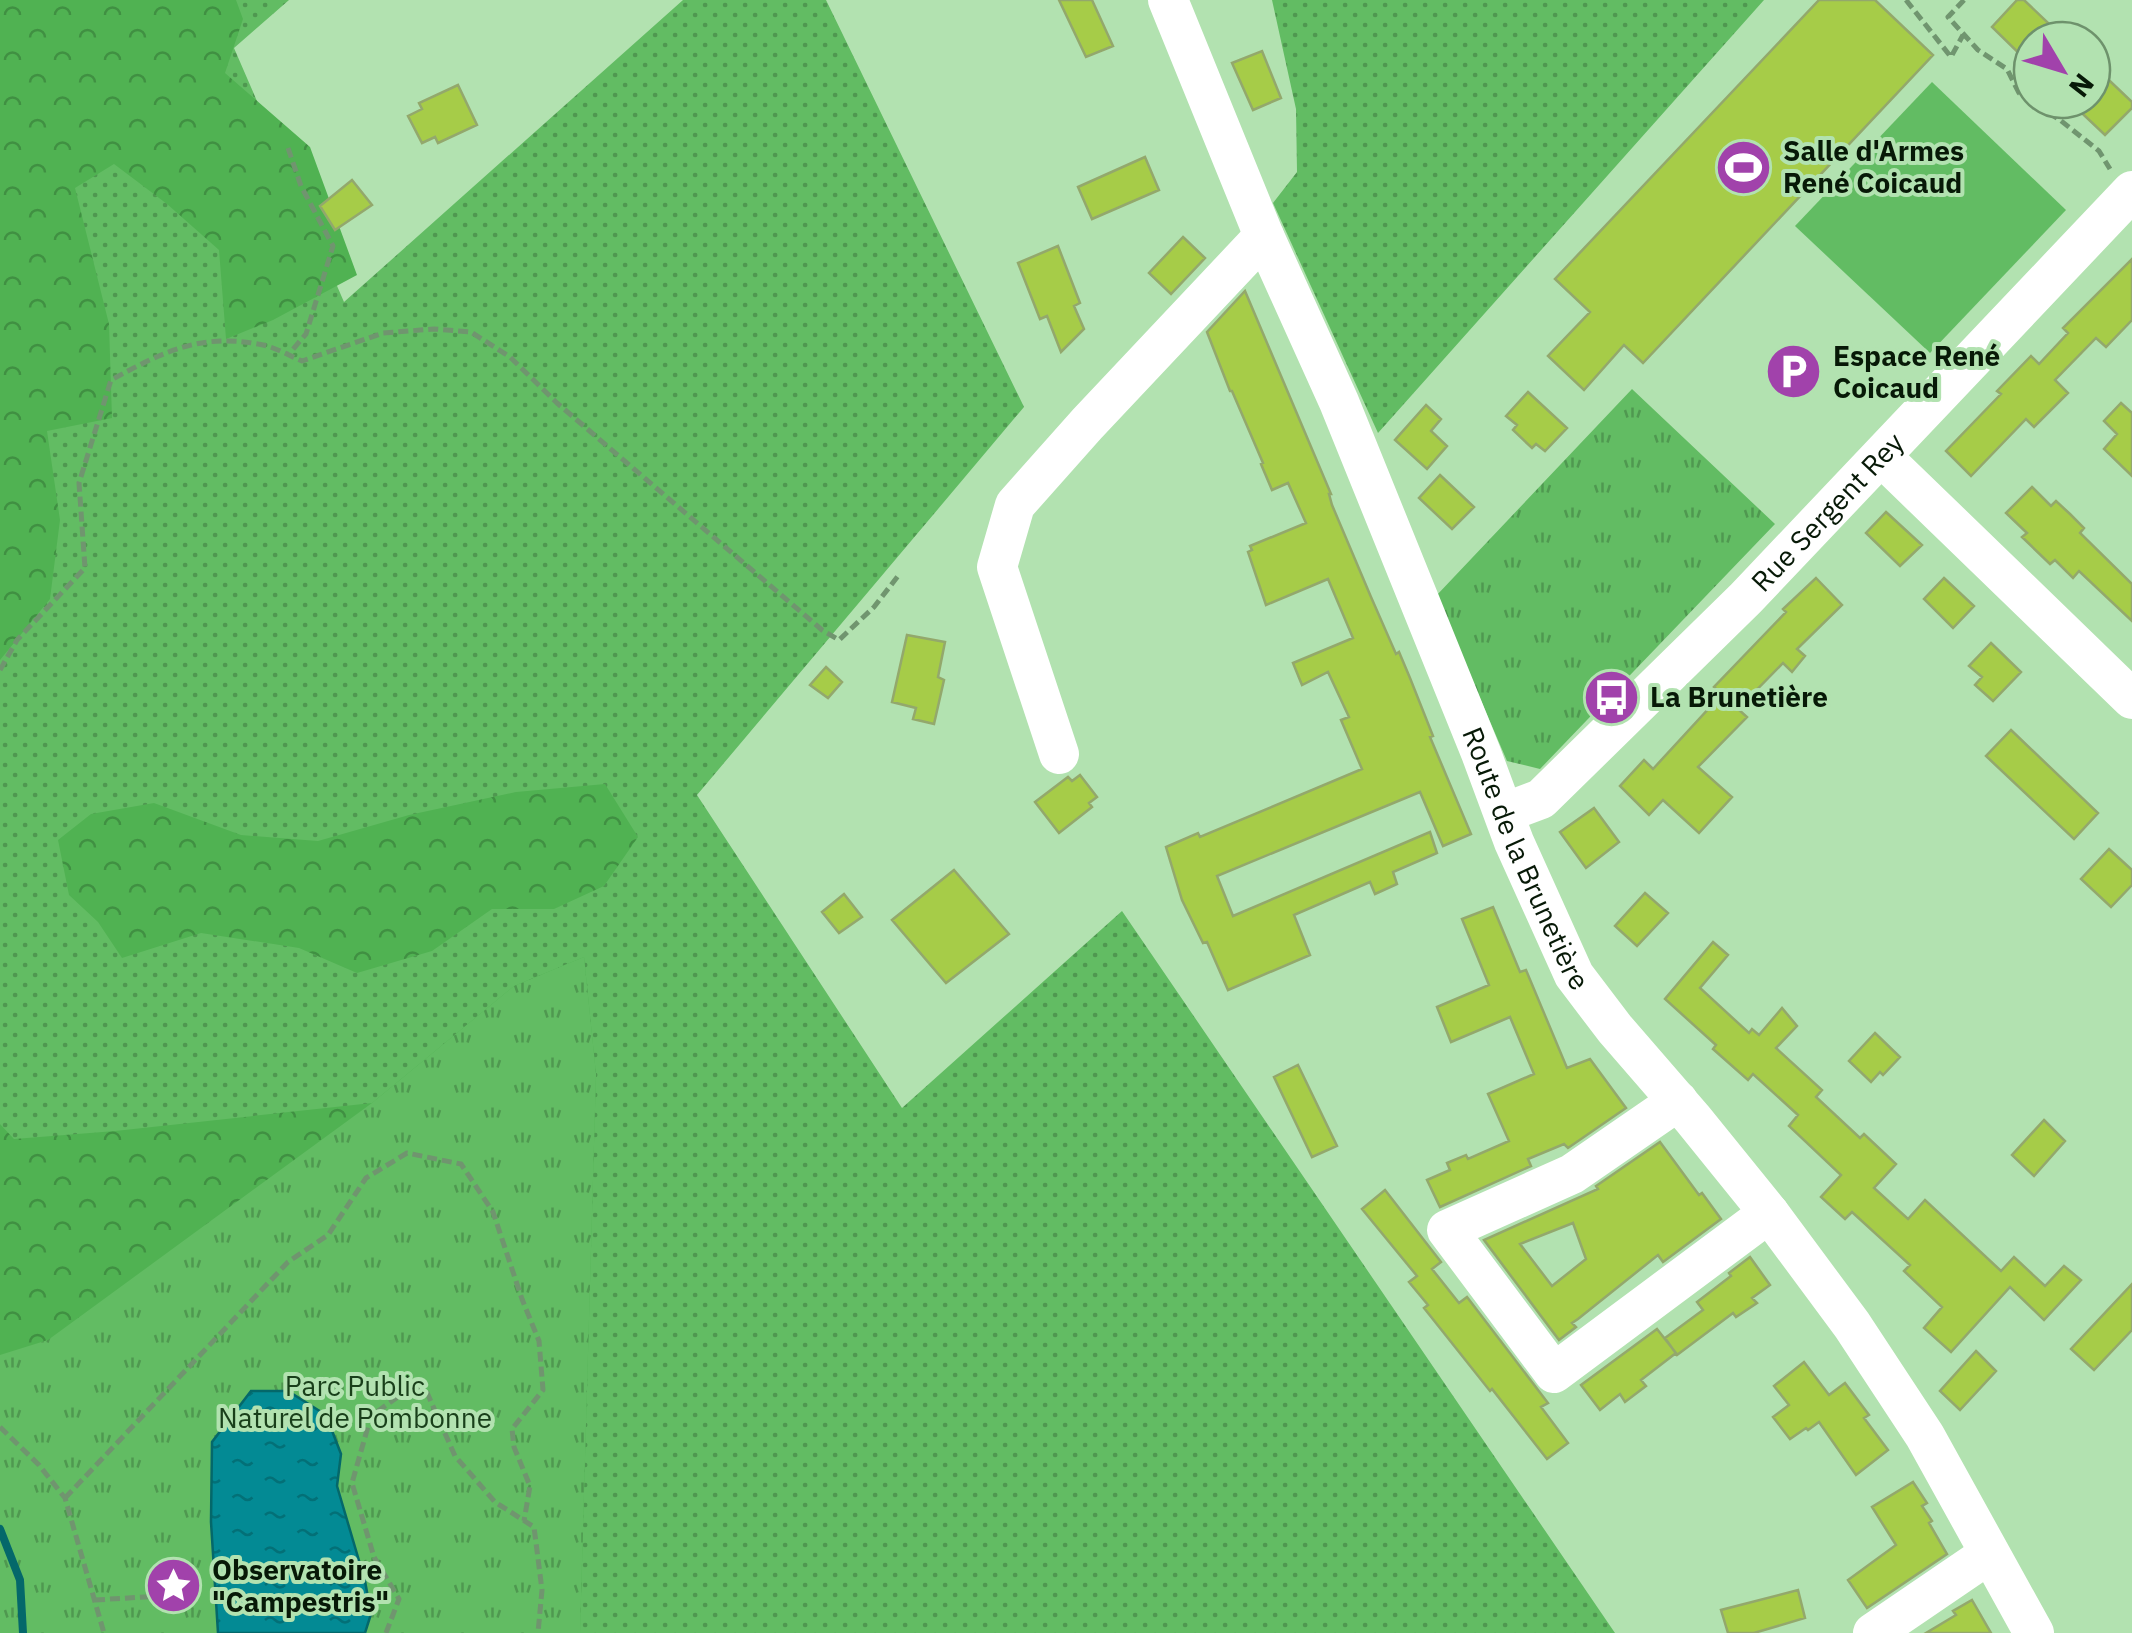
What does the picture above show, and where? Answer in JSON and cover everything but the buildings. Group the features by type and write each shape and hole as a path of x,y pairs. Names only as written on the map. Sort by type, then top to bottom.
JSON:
{"street":[{"name":"Route de la Brunetière","path":"1168,0 1264,236 1338,402 1514,842 1574,975 1615,1030 1769,1213 1852,1326 1925,1436 2034,1633"},
{"name":"Rue Sergent Rey","path":"1504,813 1540,799 1740,603 1882,456 2127,176"},
{"path":"1059,754 997,567 1016,505 1264,236"},
{"path":"1882,456 2130,693"},
{"path":"1678,1101 1572,1174 1447,1230 1554,1373 1769,1213"},
{"path":"1873,1633 1989,1554"}],"path":[{"path":"1906,0 1951,57 1964,35"},
{"path":"1964,0 1948,17 1964,35 1978,50 2007,69 2019,93 2100,151 2112,172 2127,176"},
{"path":"288,148 301,186 333,246 306,334 288,355"},
{"path":"0,670 17,640 85,568 78,483 110,380 156,355 200,342 260,344 302,361 383,333 434,329 471,332 510,357 631,468 822,630 839,640 874,607 898,576"},
{"path":"65,1498 288,1262 328,1235 366,1178 408,1153 461,1164 494,1212 539,1341 543,1390 512,1429 514,1447 530,1486 524,1520"},
{"path":"386,1633 399,1599 374,1556 352,1483 371,1416 413,1386 425,1388 455,1456 495,1502 534,1527 542,1590 538,1633"},
{"path":"0,1427 39,1465 65,1498 104,1633"},
{"path":"95,1600 162,1596"}],"green space":[{"path":"0,0 289,0 234,48 344,302 683,0 826,0 1024,407 697,795 902,1108 1122,911 1615,1633 0,1633"},
{"path":"0,0 236,0 243,19 225,73 310,147 357,275 273,320 226,339 219,250 114,164 75,188 109,324 112,418 47,431 60,520 50,599 0,660"},
{"path":"1272,0 1764,0 1378,433 1273,203 1297,172 1296,109"},
{"path":"1932,82 2066,210 1930,353 1795,226"},
{"path":"1632,389 1775,524 1540,769 1507,761 1436,596"},
{"path":"605,784 638,837 604,886 554,909 492,909 432,951 357,973 299,948 201,933 122,958 98,922 69,895 58,840 91,814 154,803 241,835 318,841 409,815 516,792"},
{"name":"Parc Public Naturel de Pombonne","path":"584,957 596,1074 580,1633 0,1633 0,1124 14,1139 372,1103 514,986"},
{"name":"Parc Public Naturel de Pombonne","path":"584,957 596,1074 580,1633 0,1633 0,1355 48,1340 372,1103 514,986"}],"water":[{"path":"251,1391 288,1391 326,1415 341,1454 337,1486 371,1614 365,1633 218,1633 211,1522 212,1442"}],"waterway":[{"path":"0,1529 20,1580 23,1633"}],"place":[{"name":"Salle d'Armes René Coicaud","path":"1744,167"},
{"name":"Espace René Coicaud","path":"1794,372"},
{"name":"La Brunetière","path":"1611,697"},
{"name":"Observatoire \"Campestris\"","path":"173,1586"}]}
